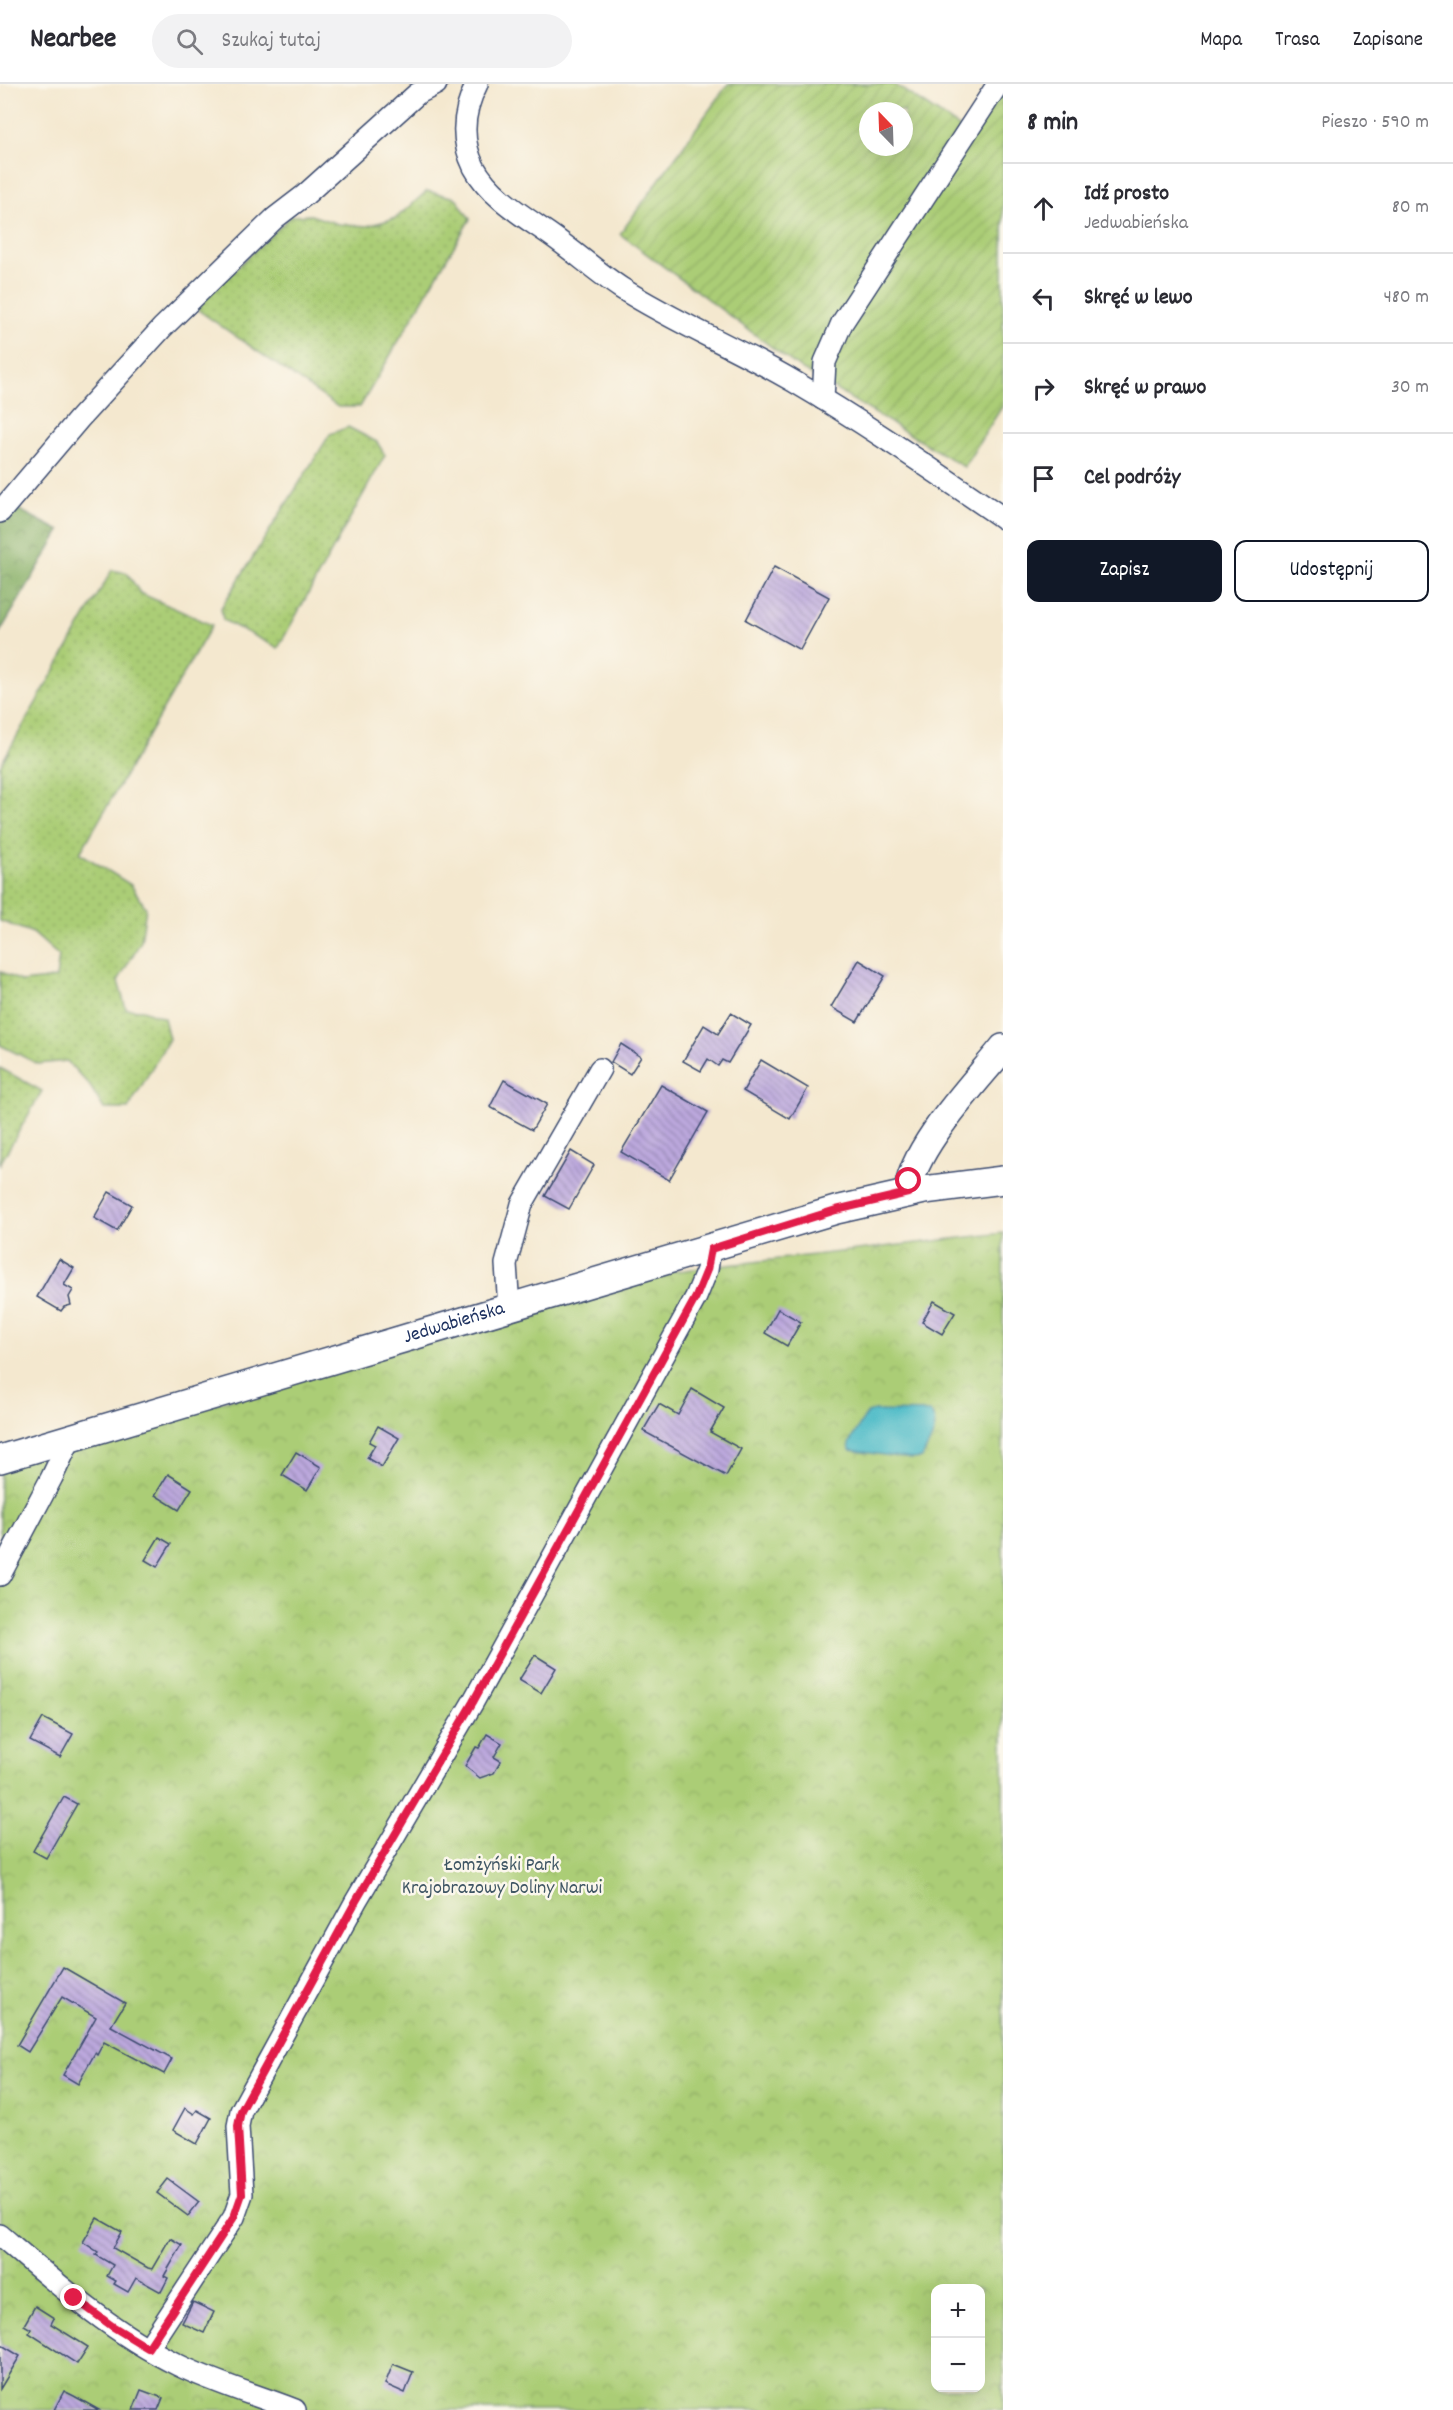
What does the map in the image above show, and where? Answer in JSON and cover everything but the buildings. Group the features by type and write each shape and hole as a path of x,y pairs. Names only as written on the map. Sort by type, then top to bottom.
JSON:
{"main road":[{"path":"908,1193 909,1181 917,1162 934,1136 1003,1048"},
{"name":"Jedwabieńska","path":"0,1459 836,1210 908,1193 1003,1180"}],"street":[{"path":"0,512 72,427 162,328 275,218 314,188 417,94 436,84"},
{"path":"477,84 469,100 464,121 466,144 474,167 512,208 621,287 823,399 1003,518"},
{"path":"823,399 825,362 842,323 998,84"},
{"path":"509,1308 506,1264 522,1204 600,1069"},
{"path":"148,2348 234,2217 242,2194 238,2126 241,2111 356,1901 473,1702 696,1297 707,1270 711,1249"},
{"path":"0,1575 70,1439"},
{"path":"0,2235 74,2298 112,2326 148,2348 179,2366 295,2410"}],"green space":[{"path":"728,84 894,84 962,129 1003,87 1003,405 964,467 801,369 620,234"},
{"path":"427,191 456,198 470,219 360,407 338,407 195,308 291,216 311,215 338,224 367,226 396,218"},
{"path":"348,427 377,442 385,455 278,648 223,620 221,608 330,434"},
{"path":"10,505 60,531 0,632 0,520"},
{"path":"112,570 127,573 140,593 212,625 80,853 131,885 146,908 141,941 118,981 126,1009 143,1010 164,1018 169,1039 128,1109 104,1109 90,1086 67,1061 38,1064 0,1045 0,971 22,982 56,978 59,956 33,933 0,921 0,766"},
{"path":"0,1068 42,1091 0,1164"},
{"name":"Łomżyński Park Krajobrazowy Doliny Narwi","path":"1003,1233 1003,2410 0,2410 0,1466 668,1272"}],"water":[{"path":"873,1411 930,1412 935,1429 922,1458 912,1459 850,1450 849,1443 867,1413"}],"route":[{"path":"74,2298 112,2326 148,2348 234,2217 242,2194 238,2126 241,2111 356,1901 473,1702 696,1297 707,1270 711,1249 836,1210 908,1193 909,1181"}]}
